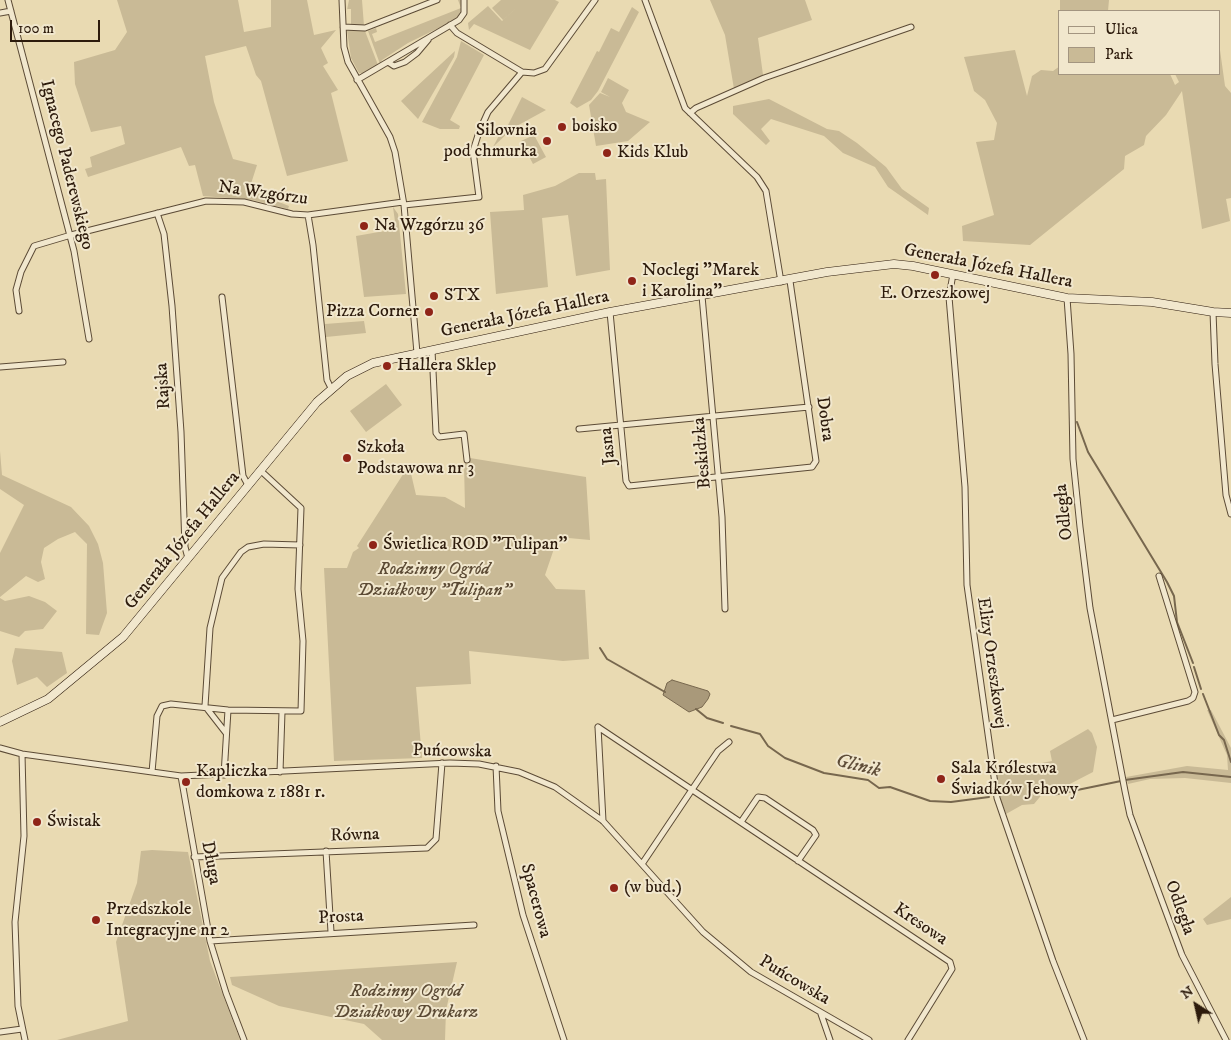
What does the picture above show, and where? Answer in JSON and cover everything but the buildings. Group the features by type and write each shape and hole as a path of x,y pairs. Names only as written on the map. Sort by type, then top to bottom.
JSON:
{"street":[{"name":"Ignacego Paderewskiego","path":"8,0 70,235 89,339"},
{"path":"342,0 343,27 348,62 393,144 404,203 417,353"},
{"path":"343,27 365,28 437,0"},
{"path":"357,80 428,39 463,16 464,0"},
{"path":"450,25 457,33 522,72 534,73 545,68 595,0"},
{"path":"645,0 685,108 764,186 768,197 781,282"},
{"path":"0,13 11,11"},
{"path":"690,113 696,108 764,78 911,27"},
{"path":"388,62 394,66 405,62 417,53 428,39"},
{"name":"Na Wzgórzu","path":"19,311 16,290 21,272 34,246 197,202 219,200 254,204 292,214 308,215 404,203 479,197 474,151 475,141 495,102 522,72"},
{"name":"Rajska","path":"156,213 164,234 172,306 181,432 185,548 188,558"},
{"path":"308,215 327,380 331,388"},
{"name":"Generała Józefa Hallera","path":"0,722 48,700 107,651 136,622 316,402 331,388 364,366 610,312 827,272 894,264 953,274 1067,298 1152,302 1231,313"},
{"name":"Elizy Orzeszkowej","path":"953,274 950,297 962,449 967,584 996,798 1053,961 1084,1040"},
{"name":"Dobra","path":"719,478 812,467 816,461 790,280"},
{"name":"Beskidzka","path":"702,296 719,478 725,609"},
{"path":"222,297 243,476 248,485"},
{"name":"Odległa","path":"1067,298 1071,354 1073,458 1080,527 1090,608 1130,815 1185,964 1226,1040"},
{"name":"Jasna","path":"610,312 626,481 629,486 719,478"},
{"path":"1213,312 1215,364 1226,495 1231,514"},
{"path":"432,350 436,433 439,437 464,434 467,460"},
{"path":"0,367 63,362"},
{"path":"579,429 714,418 809,407"},
{"path":"152,772 157,716 162,706 171,704 205,706 228,710 301,712 303,641 298,588 300,508 260,470"},
{"path":"226,733 205,706 210,628 222,578 241,552 248,547 264,544 300,545"},
{"path":"1112,720 1188,701 1193,698 1195,692 1159,576"},
{"path":"224,775 228,710"},
{"path":"280,772 282,712"},
{"name":"Kresowa","path":"603,821 598,727 950,962 952,969 908,1040"},
{"path":"642,864 718,751 729,742"},
{"name":"Puńcowska","path":"0,748 22,754 180,776 442,763 496,766 545,782 603,821 715,944 751,972 868,1040"},
{"path":"22,754 24,836 15,922 18,1006 25,1040"},
{"name":"Równa","path":"194,857 430,846 436,839 442,763"},
{"name":"Spacerowa","path":"496,766 498,811 523,915 564,1040"},
{"name":"Długa","path":"180,776 210,940 226,993 244,1040"},
{"path":"740,822 758,797 765,798 814,830 816,835 798,861"},
{"path":"326,851 331,932"},
{"name":"Prosta","path":"210,940 474,925"},
{"path":"821,1014 830,1040"},
{"path":"0,1032 22,1029"}],"green space":[{"path":"117,0 238,0 244,32 271,27 271,0 307,0 314,35 336,30 321,48 328,63 323,66 338,90 331,93 348,161 287,176 261,81 256,75 246,46 205,56 214,102 233,159 257,165 249,190 289,206 288,209 253,200 203,196 195,165 189,166 181,147 88,177 85,169 92,167 90,157 125,144 121,126 91,132 75,84 74,62 115,50 127,32"},
{"path":"349,0 362,0 364,26 351,26 351,9 347,9"},
{"path":"458,0 462,0 461,17 408,43 382,60 380,64 368,31 376,28 377,32 372,34 375,42 461,8"},
{"path":"501,0 555,0 559,2 530,50 474,24 469,30 468,23 488,6 502,21 522,3 503,20 492,8"},
{"path":"710,0 805,0 812,20 758,38 763,75 734,89 725,35"},
{"path":"1060,0 1109,0 1108,10 1060,10"},
{"path":"632,7 639,12 598,91 591,100 577,108 570,103 597,51 599,52 611,28 619,32"},
{"path":"347,31 365,31 378,65 364,73 359,73 351,58"},
{"path":"461,41 484,55 450,120 460,126 459,129 440,129 422,122 457,57"},
{"path":"1015,50 1027,96 1032,76 1041,70 1053,71 1058,67 1058,75 1170,75 1175,85 1179,82 1176,75 1221,75 1221,57 1225,86 1231,93 1231,198 1226,199 1230,221 1202,229 1182,91 1166,115 1146,136 1144,145 1125,156 1124,169 1030,245 963,241 962,226 994,215 976,142 994,140 997,123 985,100 974,91 964,57"},
{"path":"455,51 454,57 418,119 401,101"},
{"path":"608,78 629,90 622,103 626,112 650,122 628,141 596,146 589,105 600,93 610,97 601,92"},
{"path":"522,97 546,110 513,128 493,147 503,128 506,129"},
{"path":"769,99 827,129 839,131 857,143 886,167 902,189 929,208 928,215 888,187 875,167 843,153 824,136 771,119 761,129 770,141 766,145 733,114 733,106"},
{"path":"534,135 546,157 533,164 521,141"},
{"path":"579,173 595,173 596,180 606,179 610,270 576,276 568,215 542,218 548,287 496,294 490,212 524,210 523,195 555,186"},
{"path":"393,207 398,214 406,294 364,297 356,236 396,229"},
{"path":"364,321 366,333 326,337 325,324"},
{"path":"386,384 402,405 366,432 350,411"},
{"path":"0,451 2,475 71,507 89,526 98,544 103,563 107,613 99,635 86,634 87,544 75,532 58,539 44,548 41,562 45,579 38,582 26,576 0,597 0,553 24,505 0,489"},
{"name":"Rodzinny Ogród Działkowy \"Tulipan\"","path":"470,458 586,477 590,540 558,537 545,575 556,589 585,590 589,659 563,661 469,651 471,684 416,687 422,758 334,761 324,568 347,568 353,552 359,548 357,546 409,465 416,495 445,497 465,508 464,464 470,464"},
{"path":"29,596 45,602 57,611 43,629 25,631 19,637 0,631 0,598 5,601"},
{"path":"15,648 62,652 67,673 47,687 37,677 17,685 12,661"},
{"path":"1207,710 1211,710 1231,748 1231,783 1185,778 1150,779 1128,784 1126,777 1187,766 1228,770 1227,755"},
{"path":"1088,729 1092,733 1097,747 1093,772 1062,788 1044,792 1034,804 1022,805 1006,814 998,792 997,774 1001,771 1052,761 1050,751"},
{"path":"141,851 188,852 210,961 240,1040 57,1040 128,1021 116,942 137,883"},
{"path":"1231,897 1231,919 1207,925 1203,919"},
{"name":"Rodzinny Ogród Działkowy Drukarz","path":"457,962 446,1010 445,1040 382,1040 364,1024 279,1006 232,985 230,977"}],"shaded area":[{"path":"672,680 708,691 710,694 708,699 702,707 689,712 663,695 667,683"}],"waterway":[{"name":"Glinik","path":"1077,422 1088,452 1174,596 1177,622 1193,663"},
{"name":"Glinik","path":"600,648 607,659 665,692"},
{"name":"Glinik","path":"1194,667 1201,689"},
{"name":"Glinik","path":"1203,694 1219,735 1224,740 1231,762"},
{"name":"Glinik","path":"696,709 707,718 723,723"},
{"name":"Glinik","path":"731,726 760,734 768,746 785,758 824,773 868,780 879,788 890,787 930,801 951,802 989,797"},
{"path":"1125,780 1183,772 1231,777"},
{"name":"Glinik","path":"1053,795 1121,781"}],"place":[{"name":"boisko","path":"562,127"},
{"name":"Silownia pod chmurka","path":"547,141"},
{"name":"Kids Klub","path":"607,153"},
{"name":"Na Wzgórzu 36","path":"364,226"},
{"name":"E. Orzeszkowej","path":"935,275"},
{"name":"Noclegi \"Marek i Karolina\"","path":"632,281"},
{"name":"STX","path":"434,296"},
{"name":"Pizza Corner","path":"429,312"},
{"name":"Hallera Sklep","path":"387,366"},
{"name":"Szkoła Podstawowa nr 3","path":"347,458"},
{"name":"Świetlica ROD \"Tulipan\"","path":"373,545"},
{"name":"Sala Królestwa Świadków Jehowy","path":"941,779"},
{"name":"Kapliczka domkowa z 1881 r.","path":"186,782"},
{"name":"Świstak","path":"37,822"},
{"name":"(w bud.)","path":"614,888"},
{"name":"Przedszkole Integracyjne nr 2","path":"96,920"}]}
